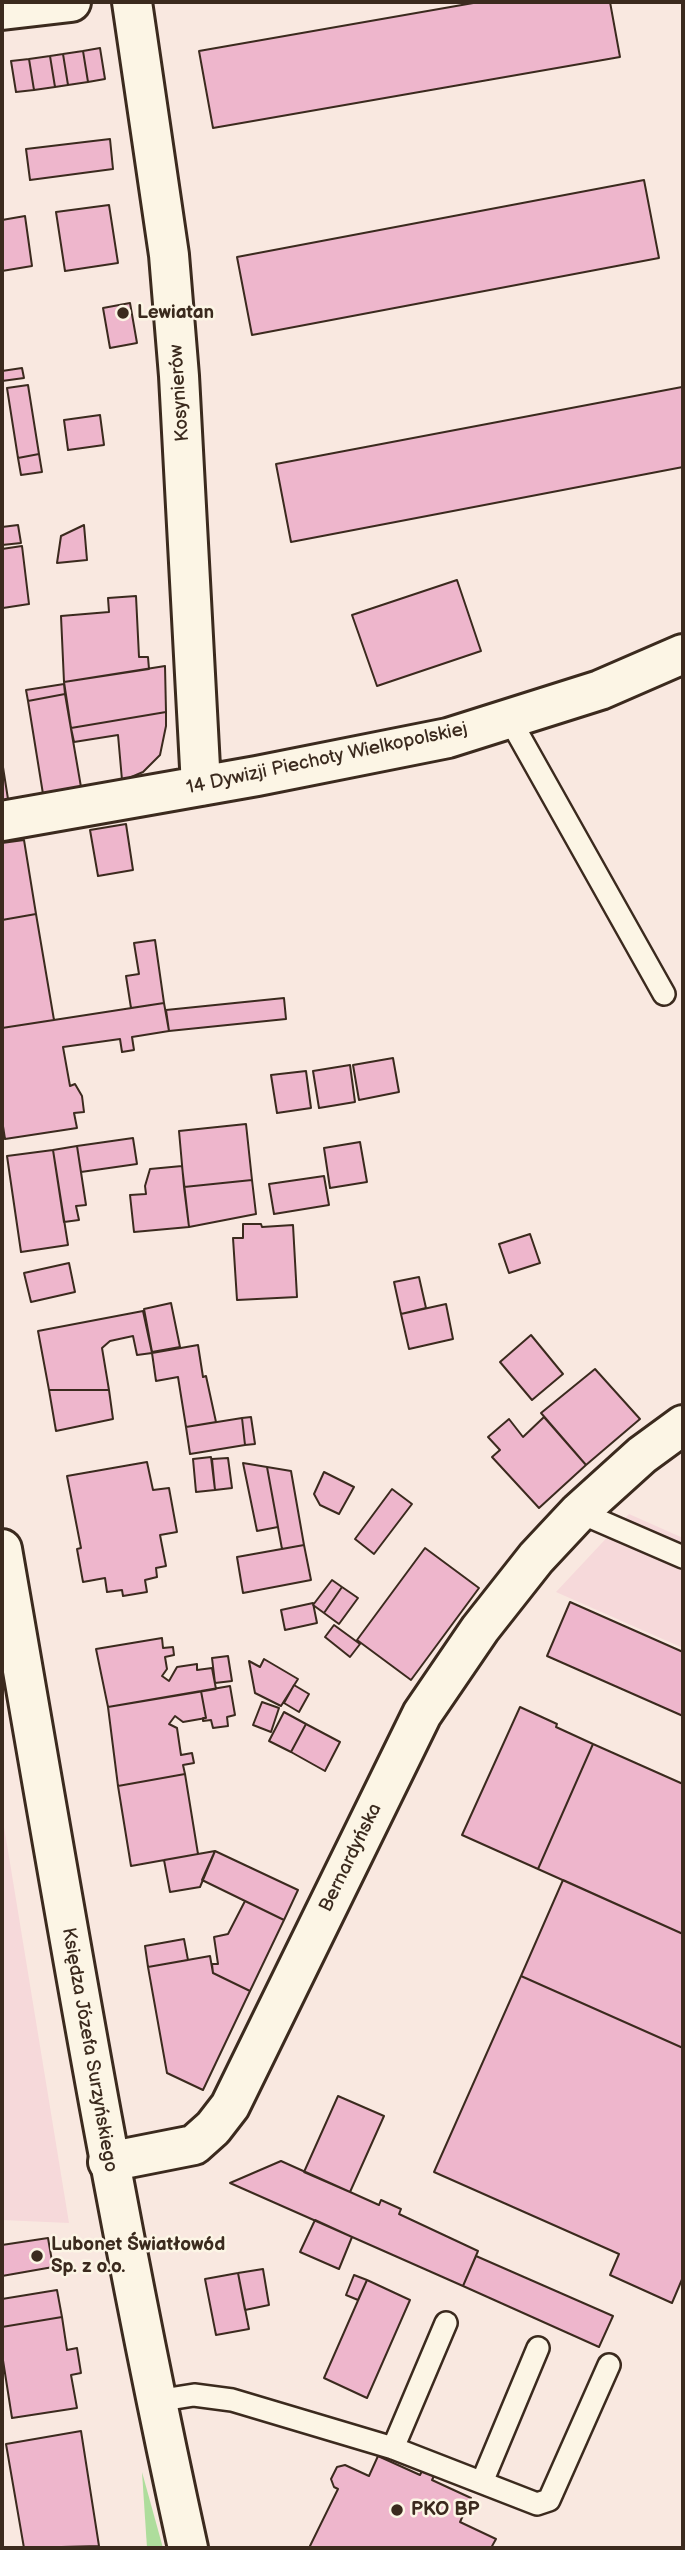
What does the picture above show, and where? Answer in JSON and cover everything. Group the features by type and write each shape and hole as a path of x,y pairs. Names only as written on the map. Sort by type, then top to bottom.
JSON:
{"street":[{"path":"2,10 71,2"},
{"name":"Kosynierów","path":"132,2 169,255 180,376 201,786"},
{"name":"14 Dywizji Piechoty Wielkopolskiej","path":"2,821 201,786 448,737 600,690 683,654"},
{"name":"Bernardyńska","path":"108,2162 194,2145 213,2129 230,2106 422,1714 480,1629 536,1558 579,1512 642,1455 683,1425"},
{"name":"Księdza Józefa Surzyńskiego","path":"2,1549 108,2162 188,2548"}],"lane":[{"path":"509,718 664,994"},
{"path":"579,1512 683,1557"},
{"path":"393,2448 446,2323"},
{"path":"482,2483 538,2348"},
{"path":"156,2401 194,2395 232,2400 393,2448 537,2504 548,2500 609,2365"}],"shaded area":[{"path":"629,1514 683,1538 683,1648 556,1592"},
{"path":"2,1815 11,1869 69,2223 2,2220"}],"green space":[{"path":"142,2472 163,2548 147,2548"}],"building":[{"path":"479,2 610,2 620,57 213,128 199,51"},
{"path":"100,48 105,79 88,82 83,51"},
{"path":"83,51 88,82 68,85 63,54"},
{"path":"63,54 68,85 55,87 50,56"},
{"path":"50,56 55,87 34,90 29,59"},
{"path":"29,59 34,90 16,92 11,61"},
{"path":"110,139 113,169 30,180 26,149"},
{"path":"644,180 659,258 252,335 237,257"},
{"path":"109,205 118,263 65,271 56,212"},
{"path":"25,216 32,266 2,271 2,220"},
{"path":"130,303 137,343 110,348 103,308"},
{"path":"22,368 24,378 2,381 2,371"},
{"path":"28,385 39,454 18,458 7,388"},
{"path":"682,387 683,467 291,542 276,464"},
{"path":"100,415 104,445 68,450 64,420"},
{"path":"39,454 42,472 21,475 18,458"},
{"path":"18,525 21,543 2,545 2,527"},
{"path":"84,525 87,560 57,563 61,536"},
{"path":"22,546 29,604 3,608 2,549"},
{"path":"457,580 481,651 377,686 352,615"},
{"path":"136,596 139,657 148,657 149,669 64,682 61,616 109,612 108,598"},
{"path":"165,666 166,712 71,728 64,682"},
{"path":"64,684 65,694 28,701 26,690"},
{"path":"65,694 81,787 43,794 28,701"},
{"path":"166,712 160,755 143,772 129,778 122,780 118,735 74,742 71,728"},
{"path":"2,761 8,799 2,801"},
{"path":"126,824 133,870 98,876 90,830"},
{"path":"24,840 36,914 2,920 2,843"},
{"path":"36,914 54,1020 2,1028 2,920"},
{"path":"155,940 164,1003 131,1008 126,976 139,974 134,943"},
{"path":"284,998 286,1019 169,1031 166,1010"},
{"path":"164,1003 169,1031 132,1037 134,1050 122,1052 120,1039 63,1047 70,1086 75,1084 82,1096 84,1112 74,1113 77,1128 5,1139 2,1120 2,1028"},
{"path":"393,1058 399,1092 359,1100 353,1065"},
{"path":"350,1065 355,1102 319,1108 313,1071"},
{"path":"306,1071 311,1108 277,1113 271,1075"},
{"path":"246,1124 252,1180 184,1187 179,1131"},
{"path":"133,1138 137,1164 81,1172 77,1146"},
{"path":"360,1142 367,1182 330,1188 324,1148"},
{"path":"77,1146 86,1205 76,1206 79,1220 64,1222 53,1150"},
{"path":"53,1150 68,1245 21,1252 7,1156"},
{"path":"182,1166 189,1227 134,1232 130,1195 146,1194 145,1186 150,1169"},
{"path":"324,1176 329,1205 274,1214 269,1184"},
{"path":"252,1180 256,1214 189,1227 184,1187"},
{"path":"243,1224 261,1224 262,1227 293,1225 297,1297 237,1300 233,1238 243,1238"},
{"path":"530,1234 540,1263 509,1273 499,1244"},
{"path":"69,1263 75,1292 31,1302 24,1273"},
{"path":"419,1277 426,1308 401,1314 394,1282"},
{"path":"171,1303 180,1347 152,1352 144,1309"},
{"path":"446,1304 453,1339 409,1349 401,1314"},
{"path":"143,1311 152,1353 137,1355 133,1336 110,1341 102,1348 109,1390 49,1390 38,1331"},
{"path":"531,1335 563,1374 532,1400 500,1362"},
{"path":"198,1345 203,1377 206,1376 216,1422 186,1427 178,1377 156,1381 152,1353"},
{"path":"595,1369 640,1419 586,1465 541,1413"},
{"path":"49,1390 109,1390 113,1419 56,1431"},
{"path":"251,1417 255,1444 245,1445 242,1418"},
{"path":"544,1417 586,1465 539,1508 492,1457 500,1450 488,1437 509,1419 523,1437"},
{"path":"242,1418 245,1445 190,1454 186,1427"},
{"path":"211,1457 215,1490 196,1492 193,1459"},
{"path":"228,1458 232,1488 215,1490 212,1459"},
{"path":"147,1462 153,1490 169,1488 177,1532 160,1535 166,1566 156,1568 157,1577 145,1580 147,1592 123,1596 122,1590 107,1592 105,1578 83,1582 77,1549 81,1548 67,1476"},
{"path":"243,1463 267,1467 278,1527 257,1531"},
{"path":"267,1467 291,1471 304,1545 282,1549"},
{"path":"324,1472 354,1487 339,1514 320,1505 314,1494"},
{"path":"392,1489 412,1504 374,1554 355,1539"},
{"path":"304,1545 311,1580 243,1593 237,1557"},
{"path":"425,1548 479,1588 411,1680 357,1640"},
{"path":"332,1580 342,1587 324,1613 313,1605"},
{"path":"342,1587 358,1598 339,1624 324,1613"},
{"path":"570,1602 683,1652 683,1716 547,1656"},
{"path":"313,1603 317,1623 285,1630 281,1610"},
{"path":"334,1625 360,1644 350,1657 325,1637"},
{"path":"162,1638 163,1648 173,1647 174,1655 165,1657 167,1669 162,1676 169,1681 177,1667 197,1664 197,1670 212,1668 216,1689 108,1707 96,1649"},
{"path":"228,1656 232,1681 215,1683 212,1658"},
{"path":"264,1659 298,1679 281,1706 255,1693 249,1661 260,1667"},
{"path":"294,1685 309,1694 299,1712 284,1703"},
{"path":"230,1686 235,1715 227,1717 228,1726 213,1728 211,1720 203,1721 203,1718 206,1718 201,1691"},
{"path":"201,1691 206,1718 183,1722 175,1716 169,1724 177,1728 181,1755 192,1753 194,1763 183,1765 185,1774 118,1786 108,1707"},
{"path":"262,1702 279,1708 271,1732 253,1725"},
{"path":"520,1707 593,1744 538,1869 462,1835"},
{"path":"284,1712 306,1724 291,1752 269,1741"},
{"path":"306,1724 340,1742 325,1771 291,1752"},
{"path":"593,1744 683,1784 683,1934 538,1869"},
{"path":"185,1774 198,1854 131,1866 118,1786"},
{"path":"215,1851 298,1890 284,1920 202,1880"},
{"path":"215,1851 200,1887 170,1892 164,1860"},
{"path":"563,1880 683,1934 683,2048 521,1976"},
{"path":"245,1901 284,1920 250,1991 213,1973 212,1964 218,1964 214,1937 228,1934"},
{"path":"184,1939 188,1960 148,1967 145,1946"},
{"path":"210,1956 213,1973 250,1991 203,2090 167,2073 148,1967"},
{"path":"521,1976 683,2048 683,2277 672,2303 610,2275 619,2254 434,2172"},
{"path":"338,2096 384,2116 350,2192 304,2172"},
{"path":"281,2161 379,2205 381,2200 401,2209 399,2214 478,2251 463,2286 230,2183"},
{"path":"315,2220 352,2237 339,2269 300,2252"},
{"path":"48,2238 53,2267 2,2276 2,2245"},
{"path":"476,2256 613,2316 599,2347 463,2286"},
{"path":"263,2269 269,2305 245,2310 238,2273"},
{"path":"238,2273 249,2329 216,2335 205,2279"},
{"path":"354,2275 367,2280 358,2300 346,2295"},
{"path":"367,2280 410,2300 367,2398 324,2378"},
{"path":"57,2290 62,2317 2,2327 2,2299"},
{"path":"62,2317 67,2350 77,2348 81,2373 71,2375 77,2408 12,2418 2,2354 2,2327"},
{"path":"81,2431 99,2546 24,2548 6,2444"},
{"name":"PKO BP","path":"378,2456 420,2475 422,2471 434,2476 432,2480 471,2498 460,2522 496,2539 491,2548 309,2548 338,2489 334,2487 331,2479 337,2467 345,2465 369,2476"}],"place":[{"name":"Lewiatan","path":"123,313"},
{"name":"Lubonet Światłowód Sp. z o.o.","path":"37,2256"},
{"name":"PKO BP","path":"397,2510"}]}
